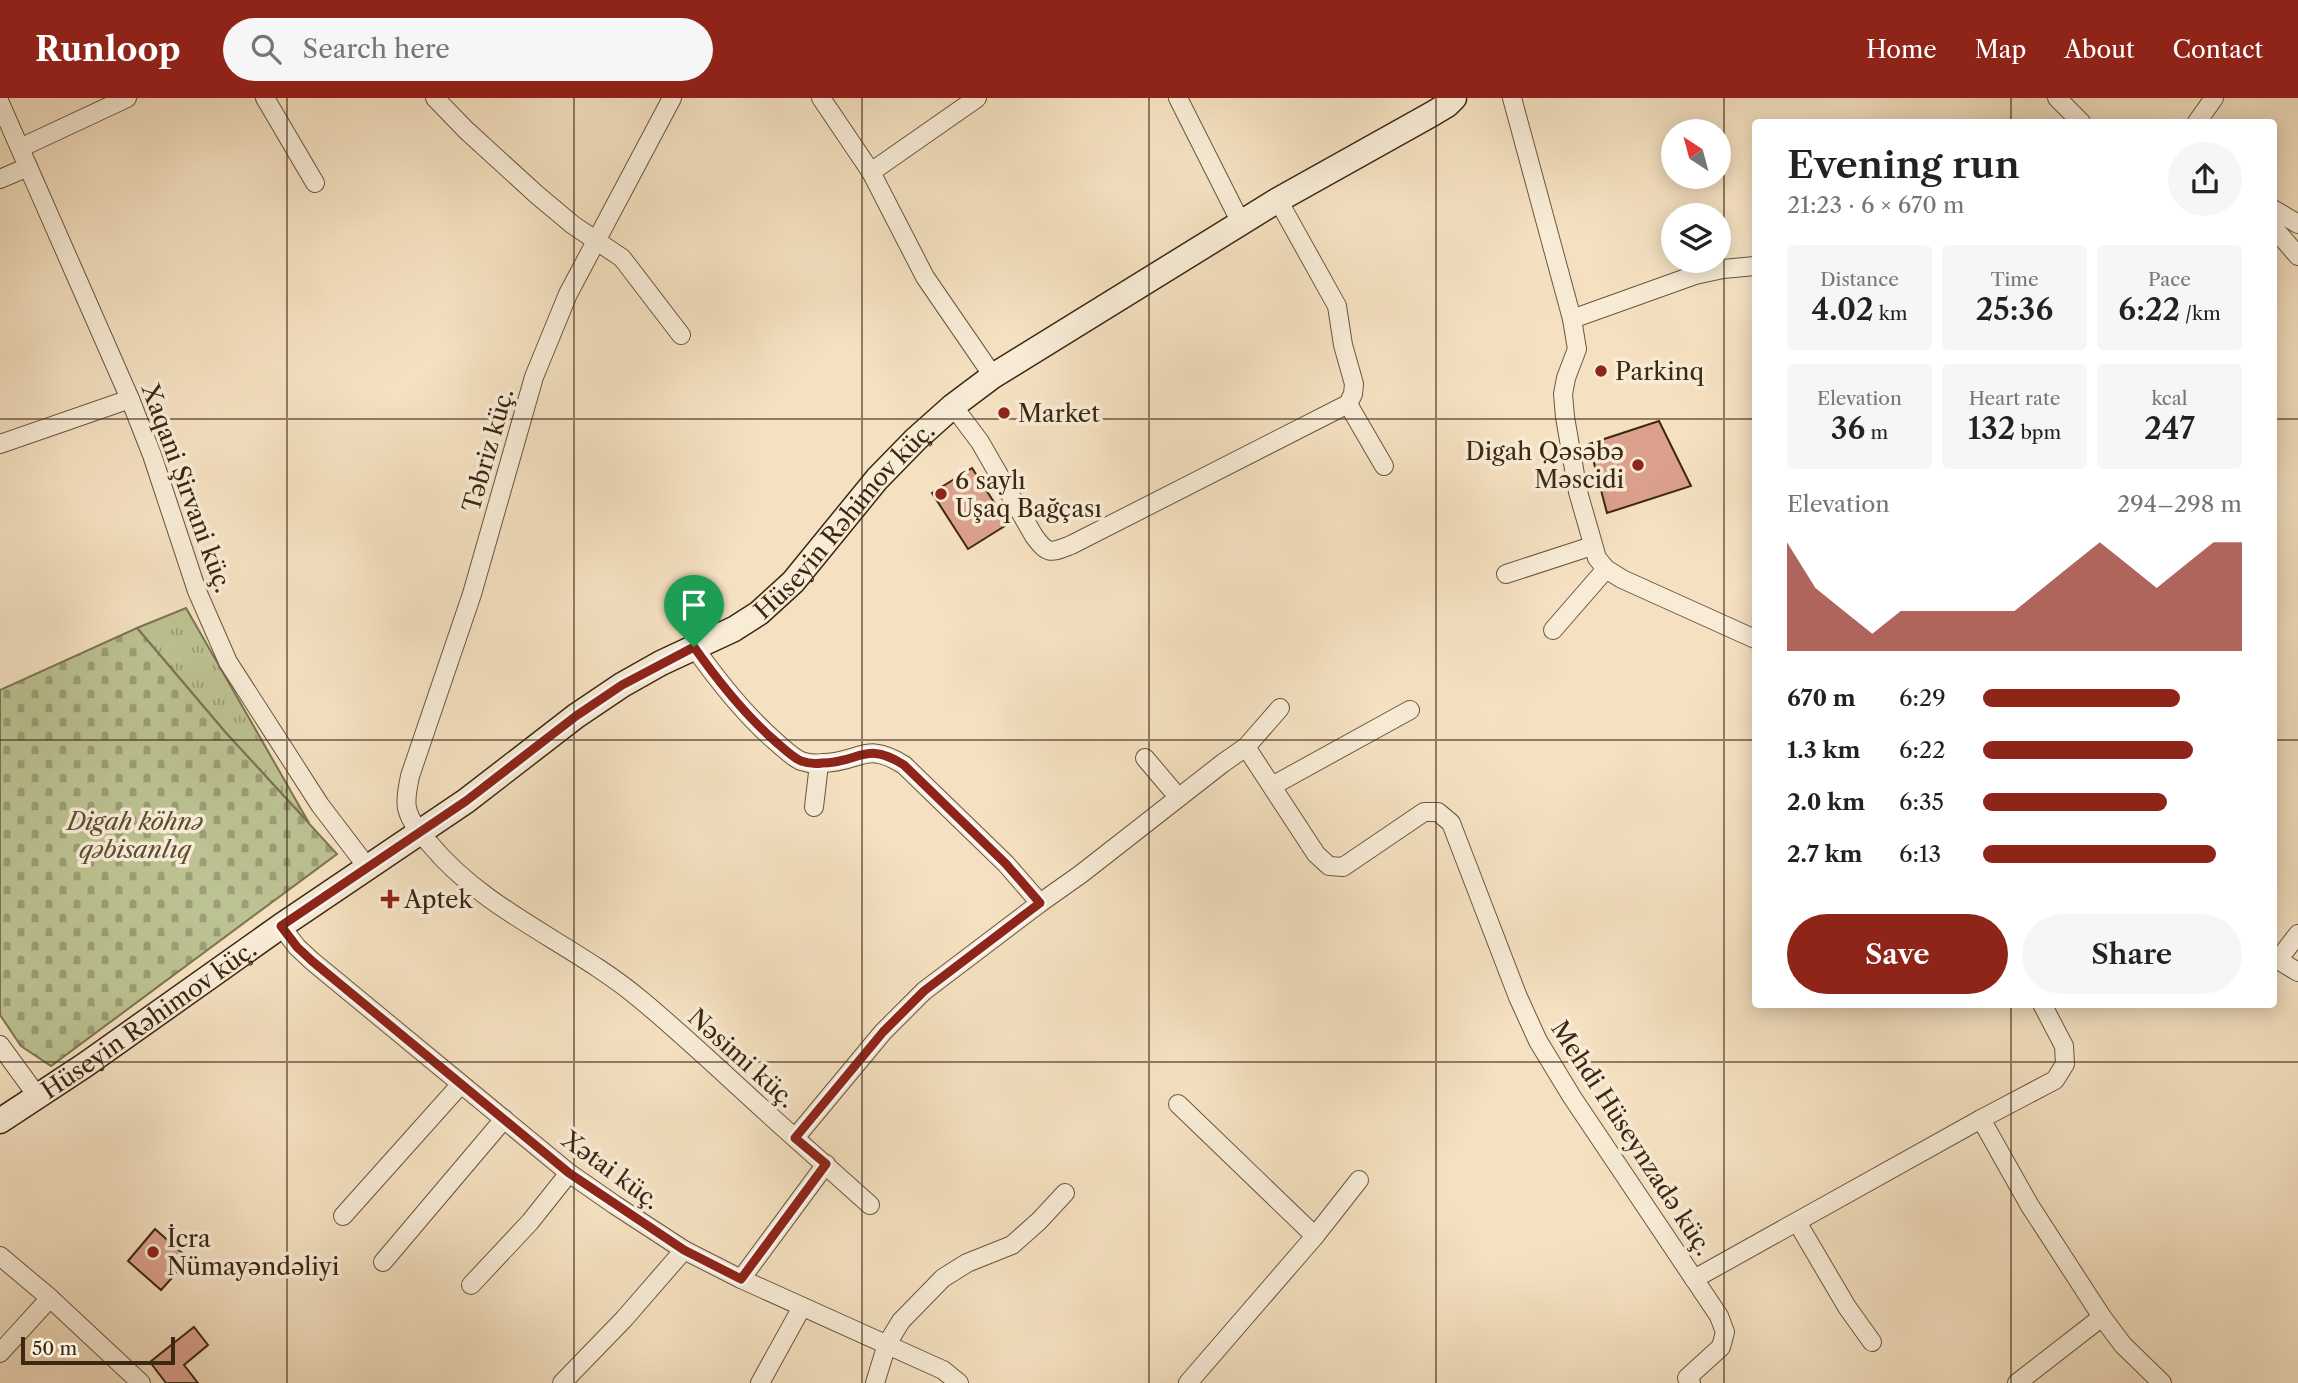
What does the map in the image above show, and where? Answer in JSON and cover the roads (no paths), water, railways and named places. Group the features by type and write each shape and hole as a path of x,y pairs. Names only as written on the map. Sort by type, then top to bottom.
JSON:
{"main road":[{"name":"Hüseyin Rəhimov küç.","path":"0,1121 420,833 610,693 661,663 734,629 759,613 780,597 877,479 916,439 953,406 993,376 1278,200 1432,114 1454,98"}],"street":[{"path":"20,148 127,98"},
{"path":"265,98 315,183"},
{"path":"435,98 536,194 595,242 611,249 622,258 681,335"},
{"name":"Təbriz küç.","path":"420,833 407,809 411,776 472,594 534,377 568,295 672,98"},
{"path":"821,98 871,172 925,277 993,376"},
{"path":"871,172 977,98"},
{"path":"1178,98 1241,223"},
{"path":"1511,98 1573,320 1577,349 1563,394 1565,417 1578,492 1597,558 1606,569 1752,638"},
{"path":"2057,98 2078,119"},
{"path":"2199,119 2214,98"},
{"name":"Xaqani Şirvani küç.","path":"0,103 130,399 152,455 197,591 228,662 320,805 368,868"},
{"path":"0,179 28,167"},
{"path":"953,406 980,442 1034,536 1043,549 1053,552 1348,404 1354,384 1343,345 1337,306 1278,200"},
{"path":"2277,211 2298,223"},
{"path":"2277,232 2298,256"},
{"path":"1573,320 1695,275 1752,266"},
{"path":"0,444 130,399"},
{"path":"1348,404 1384,466"},
{"path":"1506,574 1592,546"},
{"path":"1553,630 1606,569"},
{"path":"694,647 722,687 751,719 800,760 819,764 867,754 888,755 904,765 987,846 1040,903 1246,747 1280,708"},
{"path":"1272,786 1410,710"},
{"name":"Mehdi Hüseynzadə küç.","path":"1246,747 1316,854 1329,866 1343,867 1424,812 1438,811 1451,823 1518,997 1538,1041 1572,1097 1719,1317 1725,1332 1721,1347 1685,1381"},
{"path":"1145,758 1178,797"},
{"path":"814,807 819,764"},
{"name":"Nəsimi küç.","path":"420,833 450,867 492,901 594,965 639,998 795,1138 883,1032 924,991 1040,903"},
{"name":"Xətai küç.","path":"281,926 312,961 569,1173 684,1250 741,1279 943,1370 960,1383"},
{"path":"2277,958 2298,934"},
{"path":"2277,960 2298,972"},
{"path":"1694,1279 2055,1080 2065,1064 2064,1046 2044,1008"},
{"path":"0,1045 38,1097"},
{"path":"343,1216 461,1084"},
{"path":"1178,1104 1315,1236"},
{"path":"383,1262 504,1119"},
{"path":"1981,1119 2030,1206 2102,1317 2123,1345 2162,1383"},
{"path":"795,1138 870,1205"},
{"path":"741,1279 826,1164"},
{"path":"471,1285 530,1222 569,1173"},
{"path":"1188,1383 1315,1236 1359,1180"},
{"path":"875,1383 887,1344 901,1321 943,1278 967,1263 1012,1245 1065,1193"},
{"path":"1797,1222 1847,1307 1872,1342"},
{"path":"562,1383 624,1319 684,1250"},
{"path":"0,1256 50,1298 141,1383"},
{"path":"0,1353 50,1298"},
{"path":"760,1383 803,1307"},
{"path":"2017,1383 2102,1317"}],"place":[{"name":"Parkinq","path":"1601,371"},
{"name":"Market","path":"1004,413"},
{"name":"Digah Qəsəbə Məscidi","path":"1638,465"},
{"name":"6 saylı Uşaq Bağçası","path":"941,494"},
{"name":"Aptek","path":"390,899"},
{"name":"İcra Nümayəndəliyi","path":"153,1252"}],"park label":[{"name":"Digah köhnə qəbisanlıq","path":"135,835"}]}
